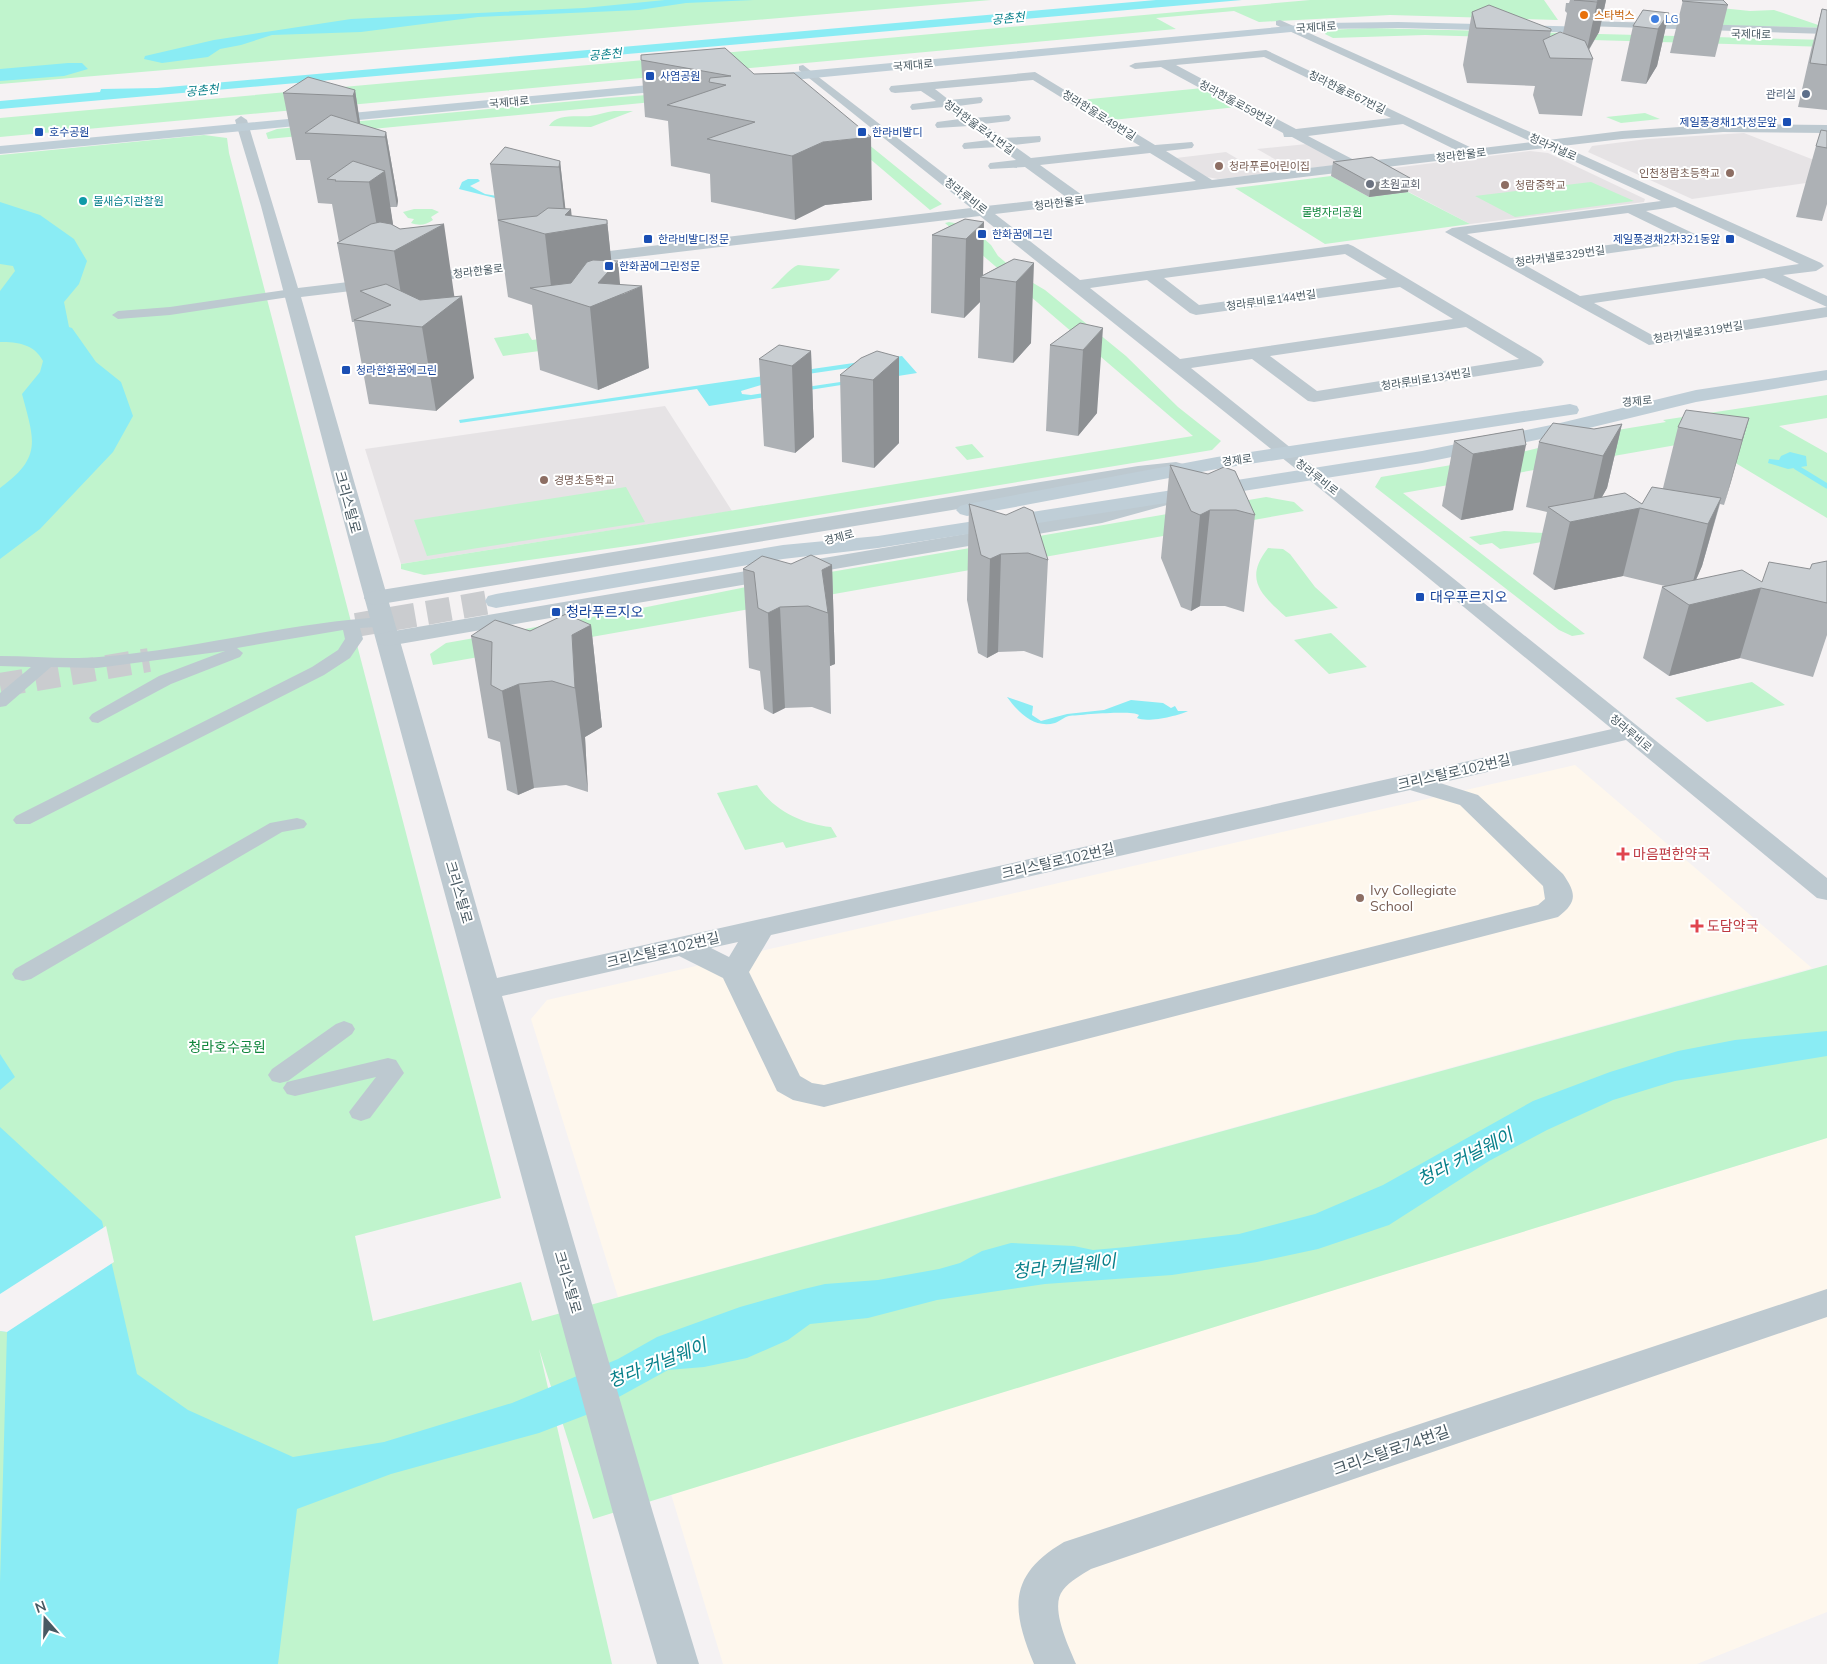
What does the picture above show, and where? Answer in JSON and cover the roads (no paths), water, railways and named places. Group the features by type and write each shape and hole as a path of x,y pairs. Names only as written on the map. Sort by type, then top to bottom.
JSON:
{"main road":[{"name":"국제대로","path":"807,71 1280,23 1392,19 1591,27"},
{"name":"국제대로","path":"748,76 1292,28 1380,24 1591,27"},
{"name":"국제대로","path":"0,142 243,123 694,81"},
{"name":"국제대로","path":"0,150 243,123"},
{"name":"경제로","path":"783,552 878,526 1217,463 1625,402 1696,396 1827,375"},
{"name":"경제로","path":"496,601 783,552 878,542 1487,446 1696,396"}],"street":[{"name":"청라커낼로","path":"1280,23 1821,269"},
{"name":"국제대로","path":"1591,27 1827,31"},
{"name":"국제대로","path":"1591,27 1827,36"},
{"path":"1266,53 1292,50"},
{"name":"청라한울로59번길","path":"1163,63 1266,53"},
{"name":"청라한울로67번길","path":"1266,53 1474,153"},
{"path":"1135,66 1163,63"},
{"name":"청라한울로59번길","path":"1163,63 1357,167"},
{"path":"1270,71 1316,66"},
{"name":"청라루비로","path":"807,71 986,211 1313,473 1827,892"},
{"path":"1035,76 1054,74"},
{"name":"청라한울로41번길","path":"924,87 1035,76"},
{"name":"청라한울로49번길","path":"1035,76 1210,184"},
{"path":"1174,81 1212,77"},
{"path":"1303,87 1358,81"},
{"path":"895,89 924,87"},
{"name":"청라한울로41번길","path":"924,87 1080,200"},
{"path":"1039,95 1082,90"},
{"path":"1224,96 1243,94"},
{"path":"1349,104 1396,99"},
{"path":"916,107 977,100"},
{"path":"1065,112 1090,109"},
{"path":"1236,117 1278,112"},
{"path":"941,125 1005,118"},
{"path":"1270,136 1425,118"},
{"name":"크리스탈로","path":"243,123 633,1514 678,1664"},
{"path":"1098,132 1145,127"},
{"name":"청라한울로","path":"292,293 1546,144 1697,130 1827,129"},
{"path":"1423,142 1469,137"},
{"path":"969,146 1035,139"},
{"path":"995,166 1187,145"},
{"path":"1331,153 1354,150"},
{"path":"1034,187 1059,184"},
{"name":"청라커낼로329번길","path":"1544,282 1452,232 1676,203"},
{"name":"청라커낼로329번길","path":"1509,263 1692,238 1630,209"},
{"path":"1077,285 1348,249 1403,282"},
{"path":"1578,301 1766,273 1821,269"},
{"path":"1766,273 1827,302"},
{"name":"청라루비로144번길","path":"1150,275 1196,310 1403,282"},
{"name":"청라루비로134번길","path":"1255,354 1314,397 1535,362 1403,282"},
{"name":"청라커낼로319번길","path":"1544,282 1649,340 1827,312"},
{"path":"118,315 170,311 292,293"},
{"path":"1176,365 1469,322"},
{"path":"375,598 1138,472 1217,463"},
{"path":"0,662 96,663 351,628 385,631 477,624 1102,517 1201,490"},
{"path":"457,584 450,591 460,620 477,624"},
{"path":"98,718 165,680 227,654 351,628"},
{"path":"24,820 318,671 344,654 354,639 351,628"},
{"path":"0,702 46,663"},
{"name":"크리스탈로102번길","path":"486,990 1630,732"},
{"path":"1469,800 1473,768"},
{"path":"683,946 735,972 788,1082 796,1090 824,1096 1548,910 1557,905 1561,897 1560,889 1553,880 1469,800 1411,782"},
{"path":"23,974 277,827 297,824"},
{"path":"735,972 760,928"},
{"path":"344,1029 287,1082 390,1070 361,1112"},
{"name":"크리스탈로74번길","path":"1055,1664 1042,1636 1037,1616 1038,1595 1047,1578 1059,1564 1078,1555 1827,1302"}],"water":[{"path":"665,0 754,0 686,3 639,10 478,17 361,32 272,35 241,45 220,49 208,57 162,63 144,59 145,56 214,40 351,19 584,8"},
{"name":"공촌천","path":"1156,0 1242,0 0,109 0,101 100,92 101,89 157,88"},
{"path":"82,63 88,69 64,76 0,81 0,69"},
{"path":"468,179 478,179 480,181 470,186 485,194 497,196 495,198 459,189 462,182"},
{"path":"0,202 40,215 74,239 87,261 79,284 64,302 69,327 72,328 96,362 121,382 133,416 113,452 40,529 0,559 0,488 14,477 29,457 32,447 32,436 22,394 40,372 43,361 35,351 25,345 0,342 0,291 15,271 13,266 0,264"},
{"path":"902,356 917,373 709,406 697,389 460,423 459,420","holes":["876,364 854,380 751,395 742,394 741,391 761,385 767,380"]},
{"path":"1790,452 1806,456 1807,466 1788,469 1768,463 1769,459 1779,460 1781,456"},
{"path":"1007,697 1033,706 1032,715 1041,721 1067,714 1104,710 1131,700 1163,703 1171,708 1175,706 1178,711 1188,711 1170,717 1148,720 1137,718 1139,715 1134,714 1106,713 1069,716 1055,723 1040,724 1027,718"},
{"name":"청라 커널웨이","path":"1827,1031 1827,1056 1675,1081 1613,1100 1547,1130 1489,1161 1389,1225 1318,1249 1257,1262 1172,1275 1045,1284 937,1300 868,1318 810,1324 788,1340 747,1358 704,1367 668,1370 586,1415 539,1433 391,1474 297,1509 278,1664 0,1664 0,1583 7,1332 0,1331 0,1127 102,1221 137,1374 188,1410 293,1457 384,1442 512,1403 618,1359 657,1337 740,1307 825,1284 878,1280 939,1269 960,1263 982,1251 1011,1243 1074,1246 1093,1250 1127,1247 1239,1234 1315,1214 1383,1185 1533,1101 1610,1072 1678,1051 1735,1040"},
{"path":"0,1054 15,1077 0,1090"}],"waterway":[{"path":"1796,467 1827,486"}],"tunnel":[{"path":"356,625 496,601"},
{"path":"0,685 149,660"}],"place":[{"name":"스타벅스","path":"1584,15"},
{"name":"LG","path":"1655,19"},
{"name":"사염공원","path":"650,76"},
{"name":"관리실","path":"1806,94"},
{"name":"제일풍경채1차정문앞","path":"1787,122"},
{"name":"호수공원","path":"39,132"},
{"name":"한라비발디","path":"862,132"},
{"name":"청라푸른어린이집","path":"1219,166"},
{"name":"인천청람초등학교","path":"1730,173"},
{"name":"초원교회","path":"1370,184"},
{"name":"청람중학교","path":"1505,185"},
{"name":"물새습지관찰원","path":"83,201"},
{"name":"한화꿈에그린","path":"982,234"},
{"name":"한라비발디정문","path":"648,239"},
{"name":"제일풍경채2차321동앞","path":"1730,239"},
{"name":"한화꿈에그린정문","path":"609,266"},
{"name":"청라한화꿈에그린","path":"346,370"},
{"name":"경명초등학교","path":"544,480"},
{"name":"대우푸르지오","path":"1420,597"},
{"name":"청라푸르지오","path":"556,612"},
{"name":"마음편한약국","path":"1623,854"},
{"name":"Ivy Collegiate School","path":"1360,898"},
{"name":"도담약국","path":"1697,926"}],"park label":[{"name":"물병자리공원","path":"1332,212"},
{"name":"청라호수공원","path":"227,1047"}]}
